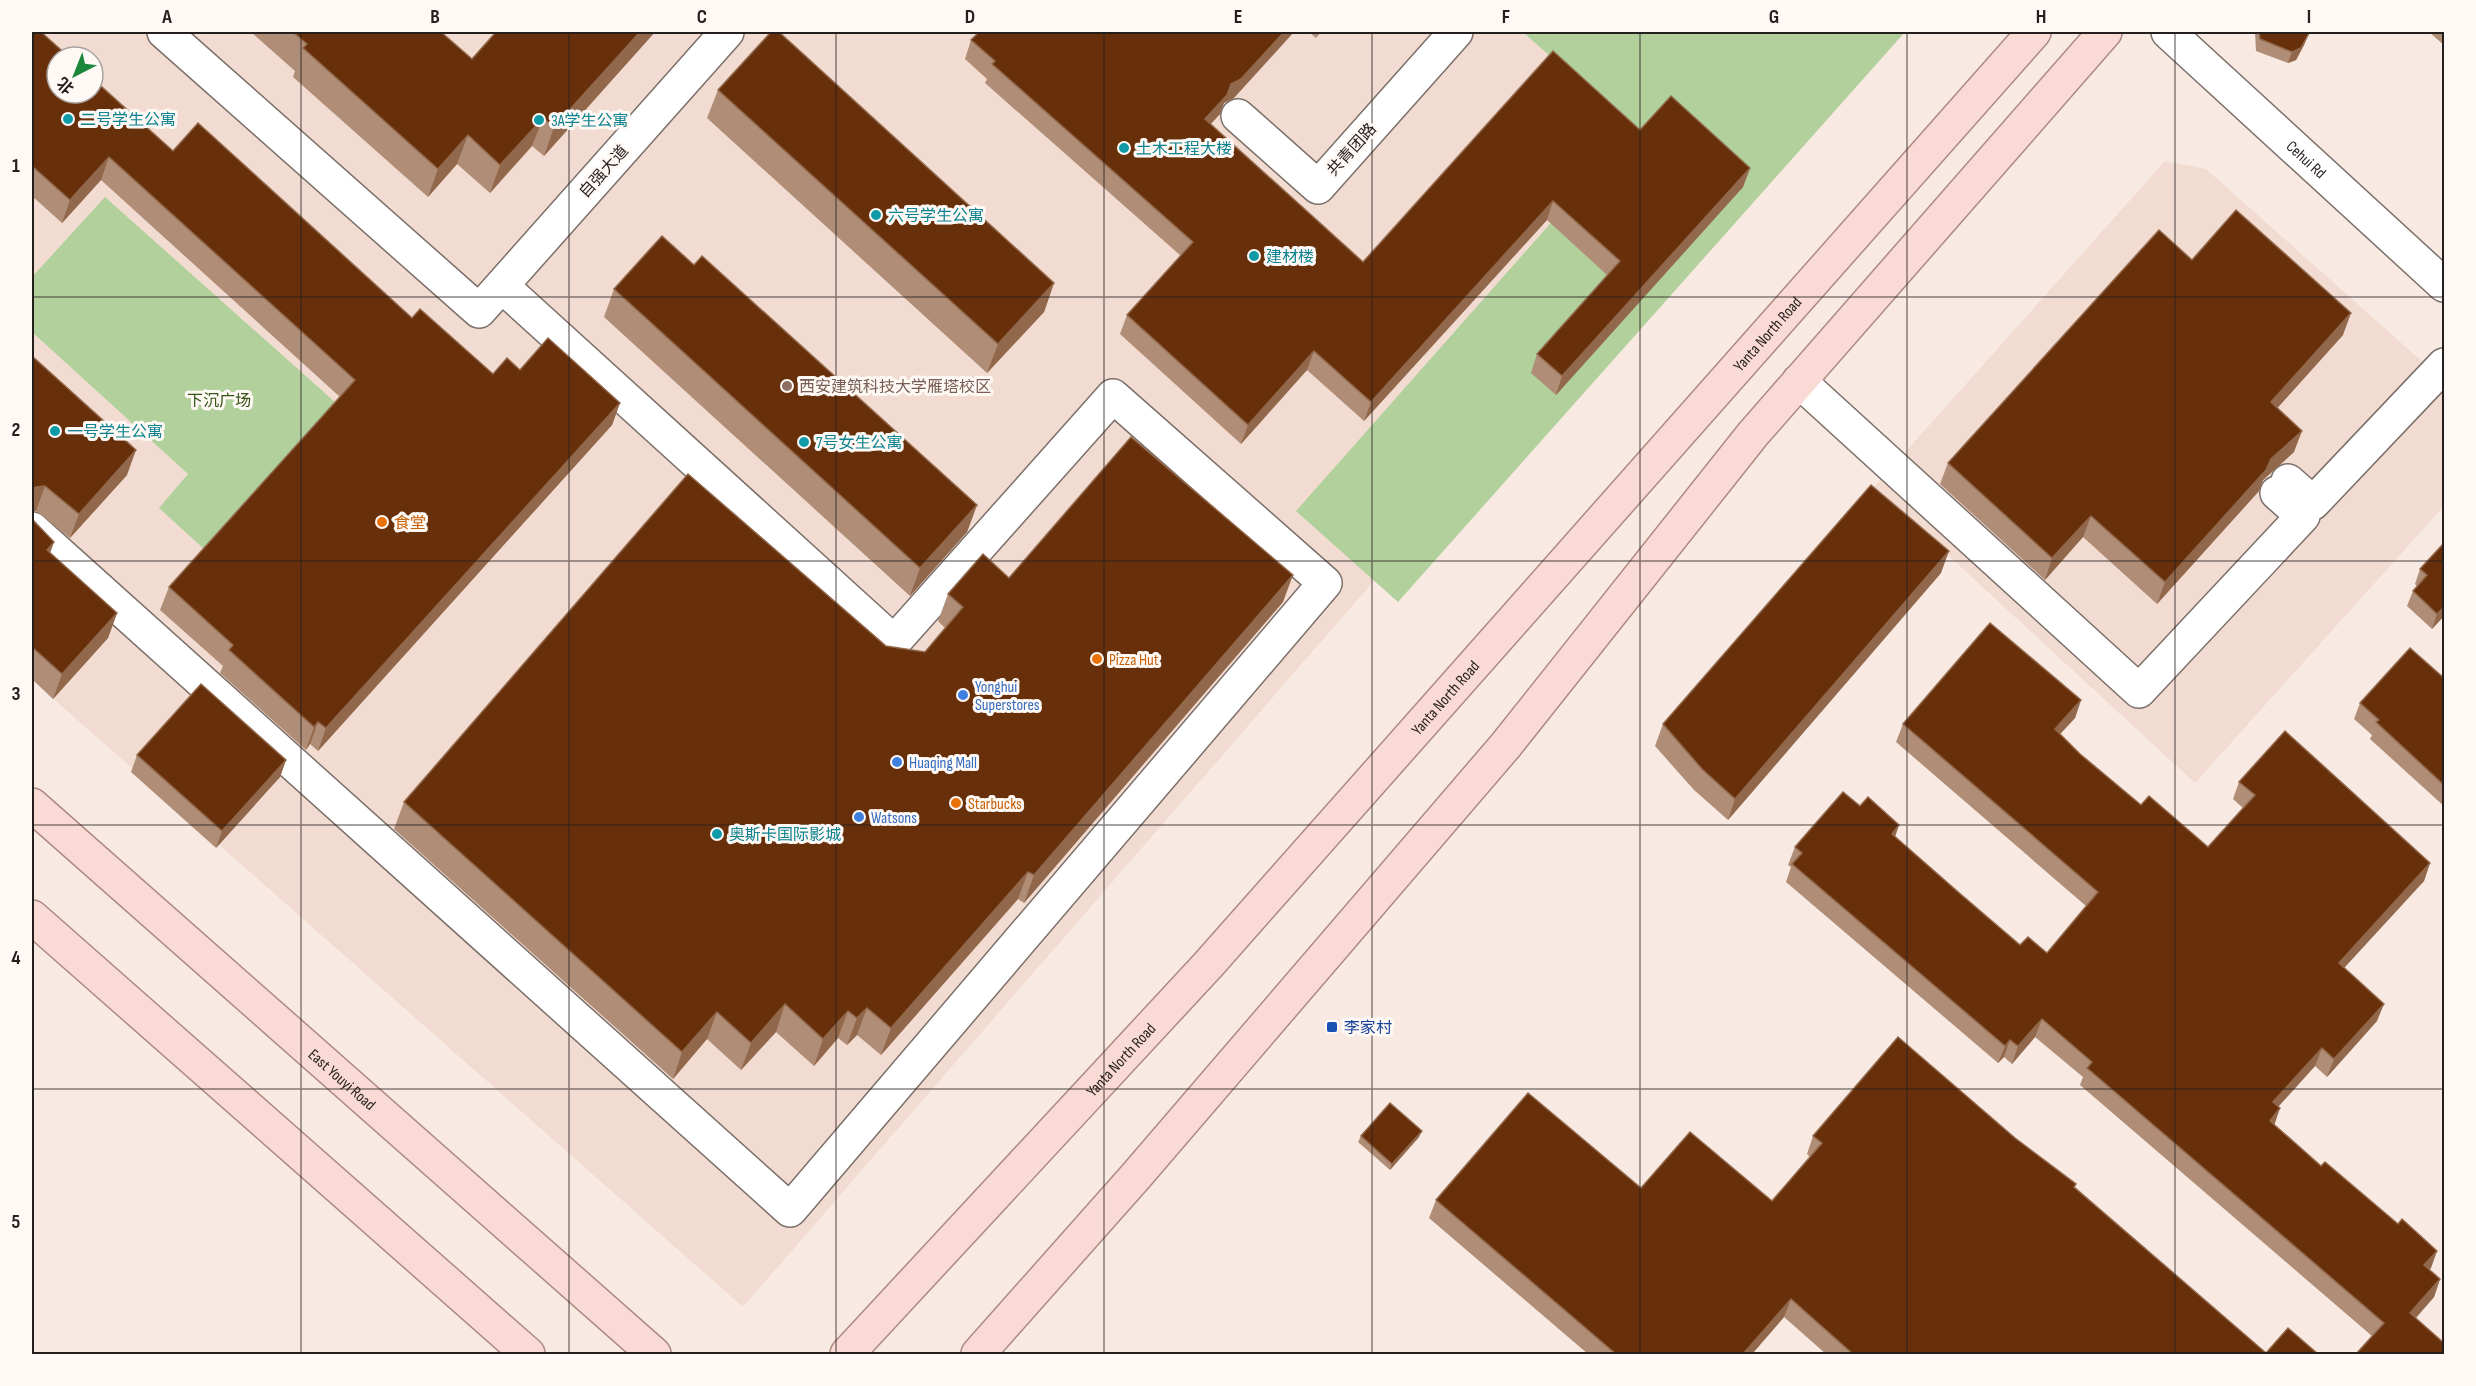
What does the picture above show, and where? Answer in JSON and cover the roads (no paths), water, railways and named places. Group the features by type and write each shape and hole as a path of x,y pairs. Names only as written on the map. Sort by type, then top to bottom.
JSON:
{"main road":[{"name":"Yanta North Road","path":"847,1354 1208,965 2034,32"},
{"path":"978,1354 1136,1176 1506,745 1753,434 2104,32"},
{"name":"East Youyi Road","path":"32,805 654,1354"},
{"path":"32,917 528,1354"}],"street":[{"name":"自强大道","path":"164,32 479,311 728,32"},
{"name":"共青团路","path":"1238,116 1318,187 1456,32"},
{"name":"Cehui Rd","path":"2168,32 2445,285"},
{"path":"32,529 790,1210 1325,583 1113,396 894,642 502,286"},
{"path":"1799,381 2139,691 2303,516 2283,487 2313,503 2445,365"}],"place":[{"name":"二号学生公寓","path":"68,119"},
{"name":"3A学生公寓","path":"539,120"},
{"name":"土木工程大楼","path":"1124,148"},
{"name":"六号学生公寓","path":"876,215"},
{"name":"建材楼","path":"1254,256"},
{"name":"西安建筑科技大学雁塔校区","path":"787,386"},
{"name":"一号学生公寓","path":"55,431"},
{"name":"7号女生公寓","path":"804,442"},
{"name":"食堂","path":"382,522"},
{"name":"Pizza Hut","path":"1097,659"},
{"name":"Yonghui Superstores","path":"963,695"},
{"name":"Huaqing Mall","path":"897,762"},
{"name":"Starbucks","path":"956,803"},
{"name":"Watsons","path":"859,817"},
{"name":"奥斯卡国际影城","path":"717,834"},
{"name":"李家村","path":"1332,1027"}],"park label":[{"name":"下沉广场","path":"219,400"}]}
